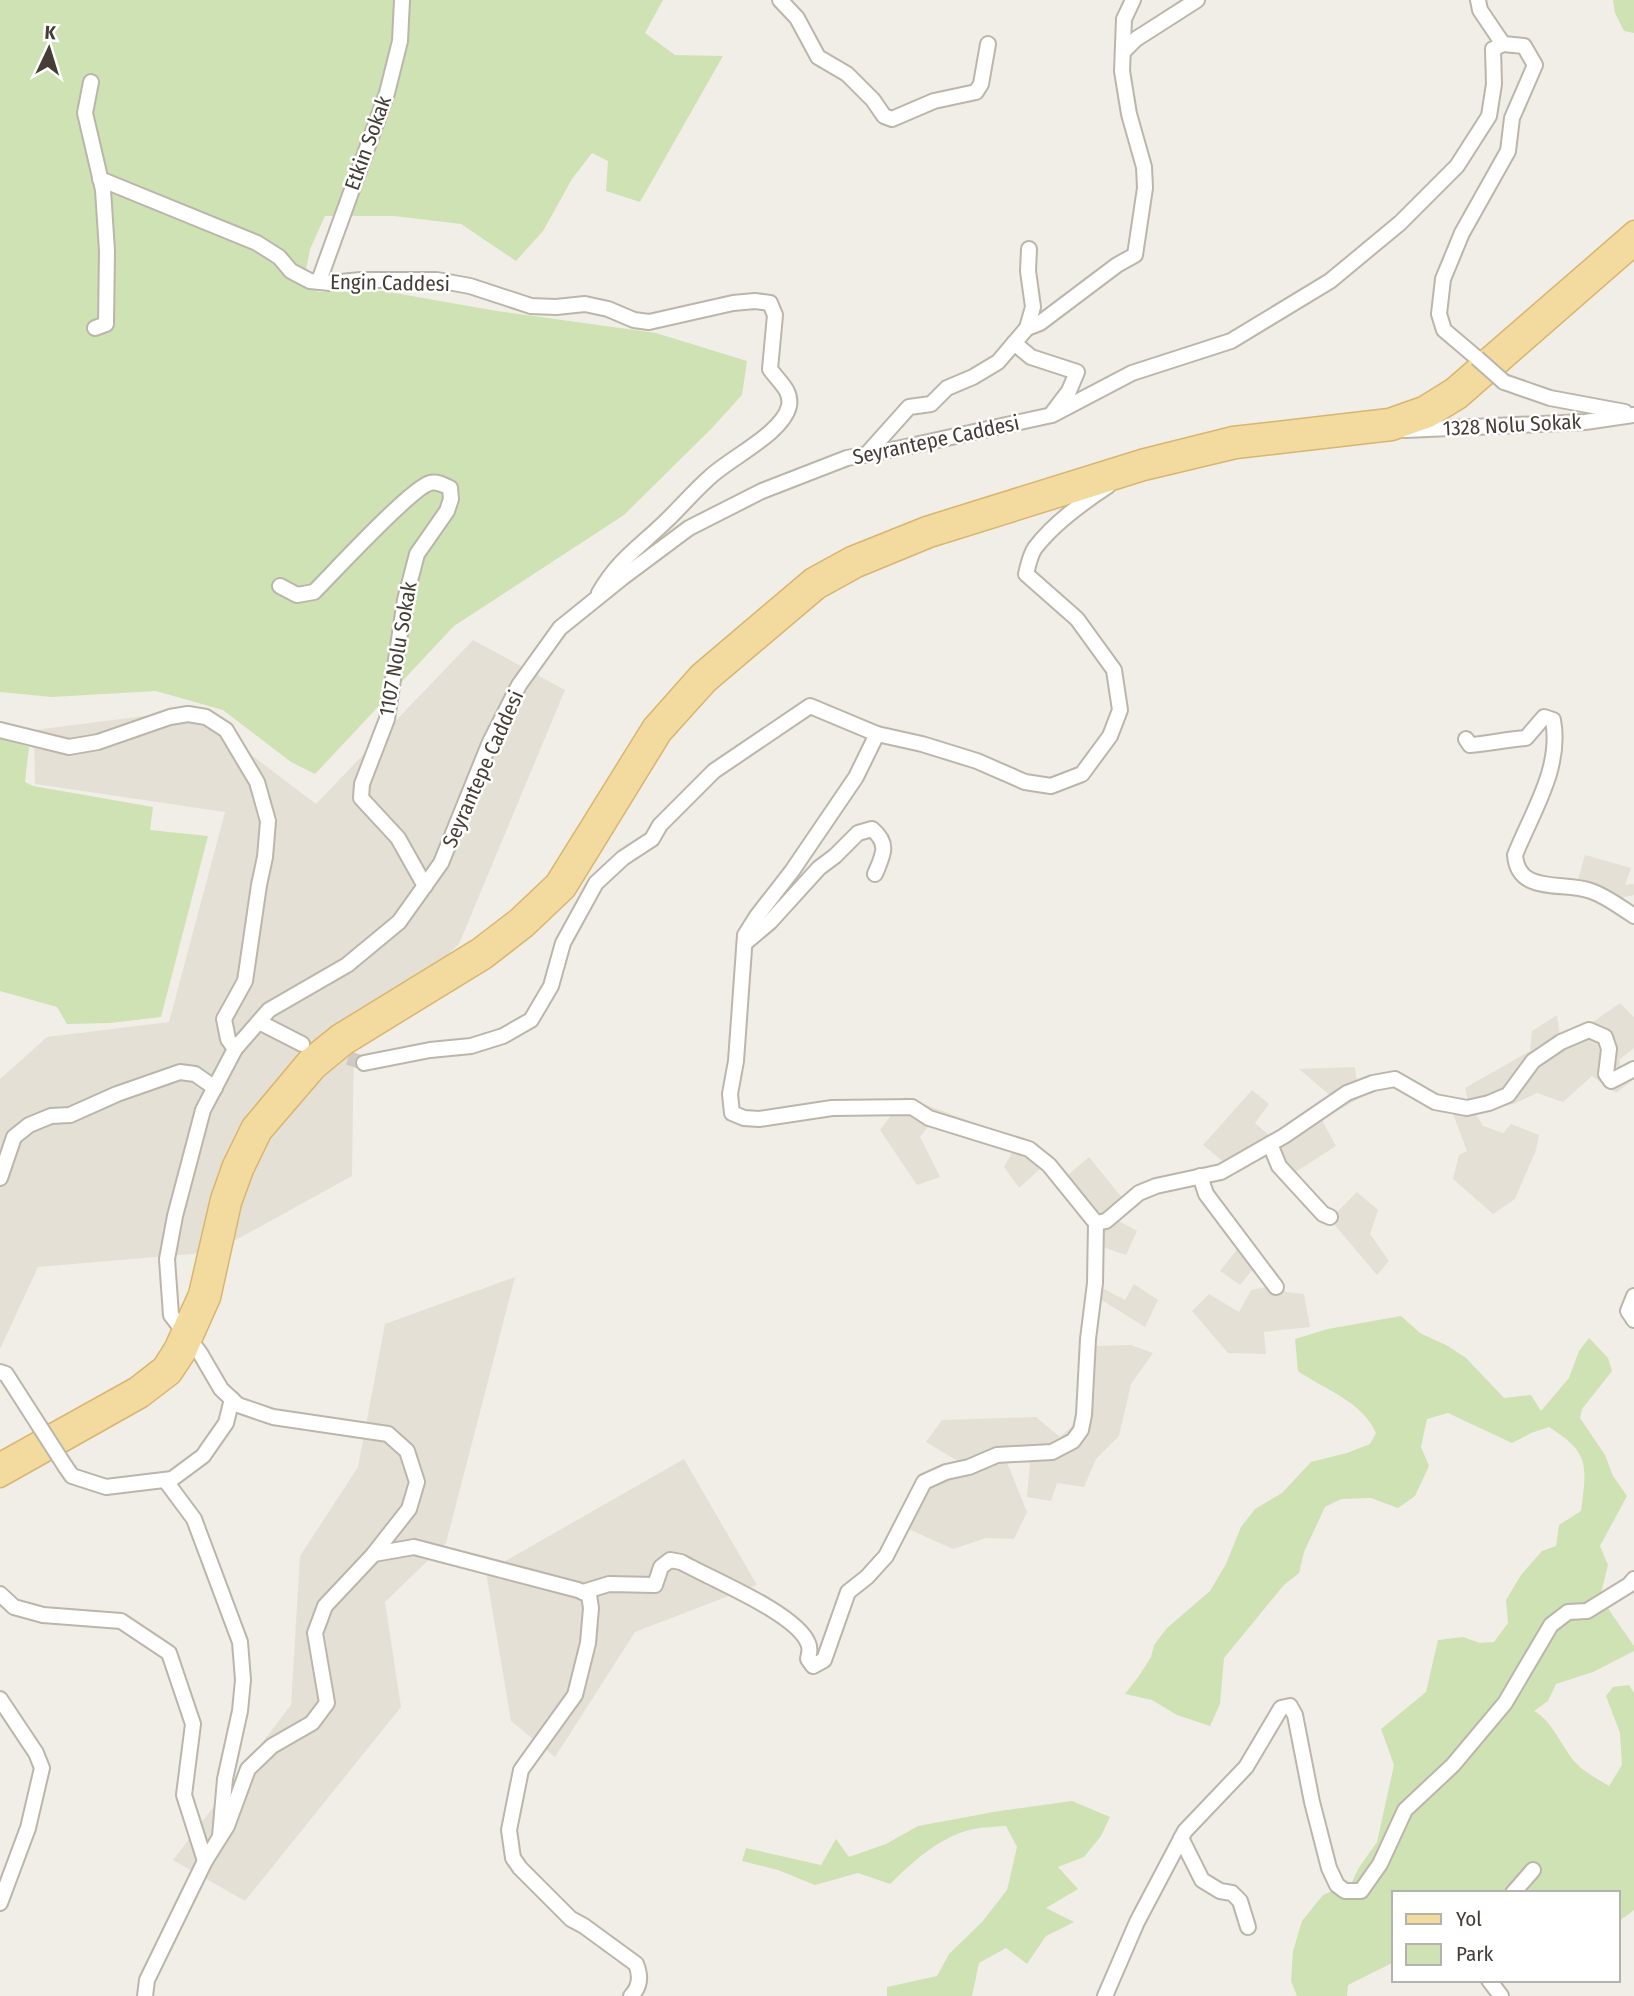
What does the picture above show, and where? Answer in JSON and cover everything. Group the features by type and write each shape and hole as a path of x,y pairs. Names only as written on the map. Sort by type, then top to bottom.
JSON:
{"main road":[{"path":"0,1478 142,1398 172,1375 187,1336 220,1199 251,1126 307,1059 338,1034 478,948 517,918 555,882 652,726 699,673 811,578 851,556 926,526 1141,458 1233,436 1389,418 1423,406 1452,388 1634,230"},
{"path":"0,1462 135,1387 162,1366 187,1336 211,1298 232,1203 262,1133 317,1069 346,1045 486,958 526,928 566,890 662,734 708,682 819,589 857,568 930,538 1119,479 1236,449 1389,431 1429,418 1460,398 1634,247"}],"street":[{"name":"Etkin Sokak","path":"317,281 387,93 400,41 402,0"},
{"path":"780,0 797,18 818,57 847,74 873,100 884,116 892,119 934,101 976,92 981,84 988,44"},
{"path":"1027,328 1041,323 1117,265 1135,255 1145,188 1144,167 1122,71 1124,19 1133,0"},
{"path":"1124,51 1136,38 1197,0"},
{"path":"1478,0 1480,10 1503,44 1524,46 1535,65 1512,118 1508,151 1462,233 1443,279 1439,314 1444,330 1504,382 1550,398 1634,414"},
{"name":"Seyrantepe Caddesi","path":"145,1996 147,1980 205,1861 231,1817 248,1769 272,1746 312,1723 327,1703 315,1633 325,1606 374,1553 409,1509 417,1482 407,1451 388,1434 273,1417 237,1405 221,1389 171,1315 167,1259 175,1216 203,1110 235,1049 269,1010 347,965 399,922 441,863 490,742 519,685 560,628 594,600 689,528 762,492 847,458 1052,415 1132,373 1231,341 1330,281 1400,223 1457,166 1489,116 1494,84 1493,49 1503,44"},
{"path":"91,82 85,113 100,179 107,251 106,324 95,328"},
{"name":"Engin Caddesi","path":"100,179 257,243 279,257 299,276 317,281 330,283 361,279 436,280 470,286 531,306 585,304 608,309 634,320 649,322 733,303 770,303 775,314 770,369 788,390 788,408 758,443 710,476 664,523 628,553 609,575 594,600"},
{"path":"866,454 909,407 931,404 947,388 998,362 1027,328 1032,307 1028,271 1029,249"},
{"path":"1014,343 1040,360 1077,372 1069,391 1052,415"},
{"name":"1328 Nolu Sokak","path":"1389,431 1585,422 1634,414"},
{"path":"364,1063 471,1045 503,1036 531,1020 551,986 564,943 596,883 623,858 652,839 660,825 714,771 810,706 877,734 978,761 1025,782 1051,786 1082,774 1110,736 1119,710 1114,670 1077,619 1026,574 1034,550 1057,524 1086,500 1119,479"},
{"name":"1107 Nolu Sokak","path":"280,586 297,596 314,592 405,500 429,483 443,484 450,488 451,499 447,511 417,554 405,600 387,719 362,784 361,798 398,838 425,886"},
{"path":"0,730 69,747 98,742 170,717 188,714 206,717 226,730 257,782 268,821 265,857 245,981 224,1019 224,1026 235,1049"},
{"path":"1466,739 1471,745 1476,745 1526,738 1544,717 1553,720 1556,734 1549,778 1515,855 1516,866 1524,878 1540,884 1567,885 1592,891 1634,916"},
{"path":"583,1592 609,1584 655,1585 661,1567 670,1560 681,1562 768,1608 804,1636 810,1647 808,1659 813,1666 824,1660 848,1592 867,1577 886,1556 923,1482 997,1455 1052,1452 1073,1441 1080,1430 1084,1415 1088,1339 1095,1283 1096,1223 1049,1164 1029,1149 929,1118 912,1107 832,1108 759,1119 744,1118 732,1113 730,1094 736,1061 745,935 856,777 877,734"},
{"path":"744,944 770,922 819,868 858,833 872,829 881,837 884,852 875,874"},
{"path":"259,1022 302,1044"},
{"path":"1096,1223 1107,1221 1139,1193 1156,1186 1221,1172 1270,1144 1347,1093 1373,1083 1395,1079 1435,1102 1467,1108 1489,1103 1508,1095 1533,1061 1561,1042 1589,1030 1605,1037 1609,1049 1606,1074 1611,1082 1634,1069"},
{"path":"0,1178 14,1137 29,1125 51,1116 69,1115 117,1094 180,1072 195,1074 215,1088"},
{"path":"1270,1144 1279,1166 1322,1214 1330,1217"},
{"path":"1200,1176 1206,1194 1276,1287"},
{"path":"1634,1296 1628,1311 1634,1320"},
{"path":"0,1371 6,1374 72,1476 106,1487 172,1479 203,1456 226,1423 232,1399"},
{"path":"165,1480 194,1520 240,1642 243,1680 240,1711 225,1779 220,1837"},
{"path":"374,1553 414,1547 589,1595 588,1643 575,1695 521,1770 509,1829 513,1858 520,1868 570,1919 584,1926 636,1964 640,1974 636,1990 631,1996"},
{"path":"1105,1996 1137,1922 1185,1831 1246,1767 1281,1708 1290,1706 1295,1715 1312,1802 1329,1868 1337,1885 1345,1891 1361,1891 1380,1864 1405,1810 1452,1765 1504,1703 1551,1625 1568,1612 1587,1611 1629,1585 1634,1578"},
{"path":"0,1594 14,1607 43,1615 121,1621 169,1654 193,1724 184,1795 205,1861"},
{"path":"0,1699 36,1753 42,1769 27,1828 0,1903"},
{"path":"1181,1838 1202,1880 1220,1891 1231,1893 1240,1901 1248,1927"},
{"path":"1515,1891 1533,1870"}],"shaded area":[{"path":"473,640 565,690 459,944 354,1039 352,1176 214,1252 38,1267 0,1349 0,1079 47,1037 169,1022 225,812 35,784 34,730 192,710 316,804"},
{"path":"1585,855 1631,868 1625,885 1634,884 1634,895 1620,898 1634,907 1634,923 1609,908 1574,894"},
{"path":"1620,1003 1634,1017 1634,1048 1620,1059 1620,1069 1634,1062 1634,1079 1616,1093 1592,1076 1563,1102 1537,1093 1514,1104 1475,1113 1483,1126 1503,1133 1511,1124 1539,1135 1536,1150 1515,1199 1493,1214 1453,1179 1459,1155 1467,1151 1453,1114 1435,1109 1396,1088 1373,1090 1322,1120 1336,1146 1294,1173 1324,1207 1336,1213 1357,1192 1378,1210 1370,1234 1389,1261 1377,1275 1333,1223 1319,1218 1265,1158 1210,1182 1235,1223 1261,1254 1286,1292 1304,1294 1310,1327 1264,1332 1266,1354 1228,1353 1192,1311 1209,1294 1239,1312 1251,1290 1267,1287 1253,1269 1240,1285 1220,1271 1239,1247 1199,1196 1196,1184 1143,1197 1119,1221 1137,1231 1126,1255 1100,1246 1102,1288 1125,1300 1134,1284 1158,1300 1145,1327 1100,1299 1095,1346 1131,1345 1153,1353 1131,1384 1119,1436 1096,1459 1084,1487 1057,1483 1051,1501 1027,1497 1030,1463 1006,1460 1027,1512 1014,1539 986,1538 953,1549 906,1528 902,1505 920,1474 961,1463 926,1442 942,1420 1036,1417 1060,1437 1077,1422 1091,1285 1091,1230 1053,1178 1041,1168 1019,1188 1004,1167 1013,1151 931,1123 920,1137 940,1177 917,1185 880,1130 905,1097 1037,1146 1068,1175 1089,1157 1123,1199 1226,1164 1203,1145 1252,1090 1269,1104 1255,1123 1271,1137 1332,1097 1299,1069 1355,1067 1357,1083 1400,1072 1440,1098 1468,1101 1465,1088 1530,1051 1532,1031 1557,1015 1560,1036 1593,1022"},
{"path":"515,1277 446,1543 385,1602 401,1707 245,1901 173,1860 291,1705 300,1556 358,1467 385,1324"},
{"path":"684,1459 757,1585 635,1632 555,1757 511,1721 486,1572"}],"green space":[{"path":"0,0 663,0 645,33 675,55 723,56 640,202 606,191 608,161 592,153 572,179 543,231 516,261 461,224 394,216 325,216 310,249 303,286 319,292 383,291 497,311 656,333 747,361 742,395 624,515 454,626 315,774 291,762 223,710 156,691 52,697 0,692"},
{"path":"1613,0 1634,0 1634,33 1624,31 1615,13"},
{"path":"0,738 29,747 25,782 33,786 153,807 150,830 208,836 161,1017 110,1023 67,1024 57,1007 0,991"},
{"path":"1401,1316 1420,1333 1466,1358 1504,1398 1531,1395 1541,1411 1569,1378 1579,1351 1589,1338 1608,1358 1612,1371 1582,1409 1580,1418 1605,1455 1613,1476 1627,1496 1600,1546 1608,1565 1600,1597 1634,1646 1634,1651 1593,1672 1556,1684 1548,1701 1534,1711 1552,1728 1580,1767 1609,1786 1622,1765 1620,1733 1606,1696 1613,1687 1629,1685 1634,1693 1634,1910 1620,1920 1620,1891 1392,1891 1392,1963 1348,1985 1347,1996 1297,1996 1291,1981 1293,1951 1302,1921 1323,1895 1352,1882 1377,1842 1394,1765 1381,1729 1426,1692 1438,1640 1463,1637 1480,1643 1494,1642 1508,1623 1506,1600 1521,1575 1542,1551 1556,1546 1559,1525 1581,1511 1584,1482 1583,1462 1579,1453 1549,1427 1512,1443 1448,1413 1427,1419 1421,1447 1429,1466 1415,1496 1398,1508 1371,1498 1341,1499 1325,1507 1304,1552 1299,1573 1284,1585 1224,1658 1220,1704 1210,1726 1177,1715 1152,1700 1125,1694 1139,1676 1151,1657 1154,1645 1167,1628 1210,1591 1226,1564 1241,1527 1255,1509 1282,1493 1311,1462 1370,1444 1376,1433 1362,1412 1298,1371 1295,1339 1328,1329"},
{"path":"1072,1801 1110,1817 1101,1836 1084,1857 1058,1867 1078,1889 1046,1908 1074,1922 1046,1936 1027,1964 1006,1948 979,1963 972,1996 887,1996 887,1987 937,1976 949,1954 982,1922 1007,1890 1017,1847 1006,1826 973,1829 949,1838 918,1859 890,1884 858,1873 815,1885 778,1870 742,1861 746,1848 821,1865 836,1839 849,1857 886,1844 918,1826"}],"tunnel":[{"path":"328,1052 364,1063"}]}
